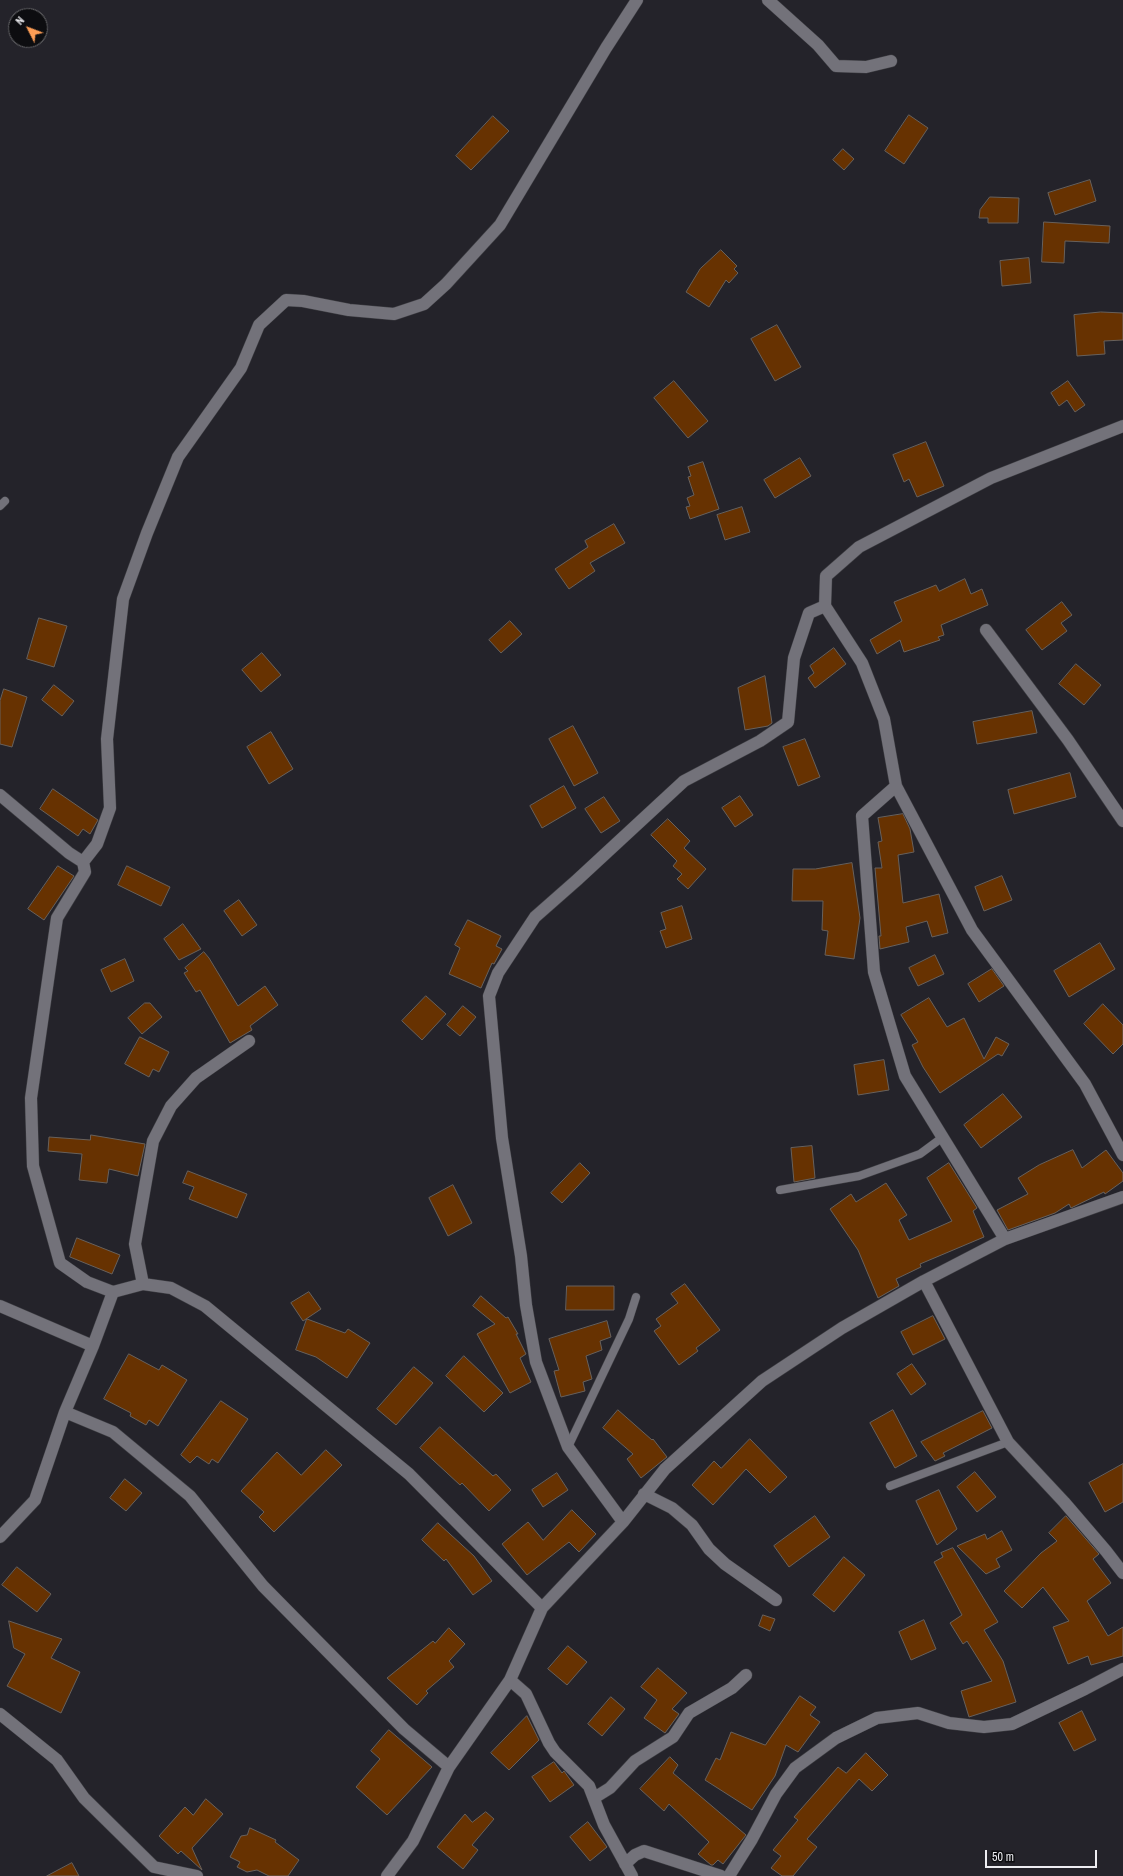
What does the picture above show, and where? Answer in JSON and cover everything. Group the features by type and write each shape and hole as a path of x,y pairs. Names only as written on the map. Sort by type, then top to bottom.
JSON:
{"street":[{"path":"83,862 97,844 110,808 107,739 123,599 147,533 178,457 241,368 259,325 286,300 303,301 349,310 394,314 424,304 446,284 500,225 606,48 637,0"},
{"path":"768,0 818,45 836,66 866,67 891,61"},
{"path":"1123,426 991,478 859,547 826,576 825,606 862,663 884,719 896,786 972,930 1084,1084 1123,1155"},
{"path":"623,1522 568,1447 536,1362 526,1305 521,1256 502,1138 490,996 498,973 535,917 684,781 760,741 788,722 794,658 809,613 825,606"},
{"path":"986,630 1068,740 1123,821"},
{"path":"896,786 862,816 864,860 874,972 905,1076 1005,1238"},
{"path":"0,795 69,853 83,862 85,872 57,918 31,1098 34,1166 60,1263 87,1282 113,1292 142,1284 171,1288 205,1306 409,1474 542,1608"},
{"path":"142,1284 135,1244 153,1141 171,1106 196,1078 249,1041"},
{"path":"387,1876 413,1840 449,1767 510,1680 542,1608 623,1522 665,1469 762,1381 842,1328 924,1281 1005,1238 1123,1198"},
{"path":"924,1281 1008,1442 1064,1502 1123,1573"},
{"path":"0,1537 35,1500 65,1412 93,1346 113,1292"},
{"path":"0,1306 93,1346"},
{"path":"65,1412 113,1432 190,1496 264,1586 294,1618 404,1729 449,1767"},
{"path":"644,1494 672,1508 692,1525 710,1549 725,1564 776,1600"},
{"path":"728,1876 752,1839 776,1794 795,1768 836,1738 877,1718 918,1713 949,1723 984,1727 1012,1724 1123,1669"},
{"path":"594,1798 610,1788 634,1760 674,1737 689,1713 732,1688 746,1676"},
{"path":"510,1680 526,1694 549,1743 564,1762 585,1780 594,1798 604,1825 632,1876"},
{"path":"0,1714 57,1760 84,1798 154,1867 197,1876"},
{"path":"625,1864 635,1854 644,1851 721,1876"}],"lane":[{"path":"780,1190 859,1176 920,1154 943,1137"},
{"path":"568,1447 629,1319 636,1297"},
{"path":"890,1486 1008,1442"}],"building":[{"path":"909,115 928,128 904,164 885,151"},
{"path":"493,116 509,131 471,170 456,156"},
{"path":"843,149 854,159 844,170 833,160"},
{"path":"1090,180 1096,201 1055,215 1048,193"},
{"path":"990,197 1019,198 1018,223 988,223 988,218 979,218 980,210"},
{"path":"1044,222 1110,226 1109,243 1065,241 1064,263 1042,262"},
{"path":"721,250 737,266 734,269 738,273 729,283 726,280 709,307 686,292 700,269"},
{"path":"1029,258 1031,283 1002,286 1000,261"},
{"path":"1101,312 1123,313 1123,340 1104,341 1105,354 1077,356 1074,315"},
{"path":"777,325 801,367 775,381 751,339"},
{"path":"674,381 708,421 688,438 654,398"},
{"path":"1068,381 1085,405 1075,412 1067,400 1059,406 1051,393"},
{"path":"926,442 944,486 917,497 909,479 904,482 893,455"},
{"path":"800,458 811,476 775,498 764,480"},
{"path":"703,462 719,509 690,519 686,507 690,506 687,498 694,495 688,477 691,476 688,467"},
{"path":"742,507 750,532 725,540 717,515"},
{"path":"614,524 625,543 590,563 595,571 569,589 555,569 588,547 585,541"},
{"path":"965,579 971,594 982,589 988,605 941,625 944,635 938,637 940,640 904,652 900,640 877,654 870,640 902,621 894,602 936,585 939,591"},
{"path":"1062,602 1072,615 1061,623 1067,631 1042,650 1026,630"},
{"path":"39,618 67,626 54,667 27,659"},
{"path":"510,621 522,634 501,653 489,640"},
{"path":"834,648 846,664 815,688 808,678 814,673 810,666"},
{"path":"262,653 281,675 261,692 242,670"},
{"path":"1076,664 1101,685 1084,705 1059,684"},
{"path":"765,676 772,723 768,726 745,730 738,688"},
{"path":"54,685 74,701 62,716 42,700"},
{"path":"4,689 27,697 12,747 0,744 0,701"},
{"path":"1032,711 1037,733 977,744 973,722"},
{"path":"573,726 598,773 574,786 549,739"},
{"path":"271,732 293,769 269,784 247,747"},
{"path":"805,739 820,777 798,786 783,747"},
{"path":"1070,773 1076,797 1014,814 1008,790"},
{"path":"564,786 576,808 542,828 530,806"},
{"path":"53,789 98,820 90,834 83,829 78,836 40,809"},
{"path":"740,796 753,815 735,827 722,808"},
{"path":"604,797 620,821 601,833 585,809"},
{"path":"903,814 910,829 914,852 898,855 903,903 939,894 948,933 932,937 927,921 906,927 909,942 880,949 879,936 881,936 875,868 882,868 878,842 882,841 878,818"},
{"path":"668,819 690,841 684,848 706,869 688,889 677,879 682,874 673,866 677,861 651,835"},
{"path":"852,863 860,918 854,959 825,955 828,931 822,930 823,901 792,901 793,869 815,869"},
{"path":"58,866 74,876 44,920 28,909"},
{"path":"127,866 170,887 161,906 118,885"},
{"path":"1002,876 1012,900 984,911 975,887"},
{"path":"239,900 257,925 242,936 224,911"},
{"path":"682,906 692,939 666,948 660,931 666,929 661,913"},
{"path":"468,920 501,936 496,946 502,949 494,964 492,963 481,988 449,974 460,948 455,945"},
{"path":"183,924 201,949 179,960 164,939"},
{"path":"1100,943 1115,969 1069,997 1054,971"},
{"path":"204,952 238,1006 265,986 278,1005 250,1026 252,1030 230,1043 200,990 196,992 184,973 188,971 185,968"},
{"path":"935,955 944,974 918,986 909,968"},
{"path":"125,959 134,981 111,992 101,970"},
{"path":"992,969 1004,986 979,1002 968,984"},
{"path":"426,996 446,1014 422,1040 402,1021"},
{"path":"929,998 947,1027 964,1018 984,1059 996,1037 1009,1044 1002,1056 998,1054 940,1093 923,1067 912,1045 918,1042 901,1015"},
{"path":"145,1003 150,1003 162,1017 142,1034 128,1018"},
{"path":"1103,1004 1123,1025 1123,1044 1113,1054 1084,1024"},
{"path":"463,1006 476,1017 460,1036 447,1025"},
{"path":"140,1037 169,1052 159,1072 153,1069 149,1077 125,1064"},
{"path":"884,1060 889,1090 858,1095 854,1065"},
{"path":"1003,1094 1022,1117 981,1148 964,1125"},
{"path":"91,1135 145,1144 138,1176 109,1169 107,1183 79,1180 82,1154 48,1151 49,1137 90,1140"},
{"path":"812,1146 815,1178 794,1182 791,1148"},
{"path":"1073,1150 1082,1168 1106,1150 1123,1173 1123,1181 1105,1194 1104,1192 1071,1208 1069,1204 1055,1213 1008,1230 997,1210 1028,1194 1018,1178 1039,1165"},
{"path":"580,1163 590,1173 562,1203 551,1193"},
{"path":"949,1163 977,1208 973,1211 984,1237 920,1264 921,1267 896,1279 899,1286 878,1298 858,1250 830,1209 851,1194 856,1202 886,1183 907,1215 899,1220 909,1240 952,1221 927,1178"},
{"path":"188,1171 247,1194 237,1218 189,1199 194,1187 183,1183"},
{"path":"453,1185 472,1223 448,1236 429,1198"},
{"path":"77,1238 120,1255 112,1274 70,1257"},
{"path":"685,1284 720,1330 696,1348 698,1351 679,1365 654,1331 661,1326 656,1319 678,1303 671,1294"},
{"path":"567,1286 614,1286 614,1310 566,1310"},
{"path":"309,1292 321,1309 303,1321 291,1303"},
{"path":"481,1296 506,1318 508,1317 518,1334 516,1334 526,1354 520,1358 531,1382 510,1393 477,1334 495,1324 473,1306"},
{"path":"933,1316 945,1339 913,1355 901,1332"},
{"path":"307,1319 345,1333 348,1329 370,1343 347,1378 316,1357 296,1350"},
{"path":"607,1321 611,1337 600,1341 602,1350 586,1356 592,1379 583,1382 585,1391 561,1397 554,1371 559,1370 549,1339"},
{"path":"129,1354 159,1370 162,1365 187,1380 158,1426 149,1420 146,1425 130,1416 131,1413 104,1399"},
{"path":"464,1356 503,1393 484,1412 446,1376"},
{"path":"912,1364 926,1384 911,1395 897,1374"},
{"path":"414,1367 433,1383 396,1425 377,1409"},
{"path":"221,1401 248,1419 218,1463 212,1459 209,1464 197,1456 190,1463 181,1455"},
{"path":"618,1410 652,1440 653,1439 667,1457 641,1478 627,1459 633,1454 603,1428"},
{"path":"893,1410 917,1456 895,1468 870,1423"},
{"path":"983,1411 992,1428 943,1453 945,1456 935,1461 921,1442"},
{"path":"440,1427 493,1476 496,1474 511,1490 489,1511 462,1483 460,1485 420,1448"},
{"path":"750,1439 787,1477 770,1493 746,1469 713,1505 692,1485 714,1461 721,1468"},
{"path":"326,1450 342,1465 274,1532 259,1517 264,1512 241,1491 277,1452 301,1475"},
{"path":"1123,1464 1123,1502 1105,1512 1089,1483"},
{"path":"975,1472 996,1497 977,1512 957,1487"},
{"path":"557,1473 568,1490 543,1507 532,1490"},
{"path":"125,1479 142,1493 126,1511 110,1498"},
{"path":"939,1490 957,1529 937,1545 916,1501"},
{"path":"572,1510 596,1534 579,1552 569,1542 527,1575 502,1544 528,1522 543,1540"},
{"path":"815,1516 830,1537 789,1567 774,1546"},
{"path":"1066,1516 1099,1554 1093,1559 1111,1583 1087,1601 1108,1636 1123,1627 1123,1656 1091,1665 1088,1656 1068,1664 1053,1627 1069,1621 1043,1587 1022,1608 1004,1591 1041,1553 1057,1541 1049,1533"},
{"path":"438,1523 474,1556 492,1581 473,1595 446,1559 444,1561 422,1540"},
{"path":"1002,1531 1012,1550 996,1559 1000,1567 986,1574 957,1546 985,1534 987,1539"},
{"path":"953,1548 998,1622 984,1630 1003,1661 1016,1702 969,1717 961,1691 992,1681 967,1641 963,1644 950,1623 962,1615 934,1562 943,1557 941,1553"},
{"path":"844,1557 865,1575 834,1612 813,1595"},
{"path":"17,1567 51,1594 37,1612 2,1585"},
{"path":"763,1615 775,1619 770,1631 759,1626"},
{"path":"924,1620 936,1649 911,1660 899,1632"},
{"path":"9,1621 62,1639 51,1658 80,1672 61,1713 7,1686 25,1654 14,1648"},
{"path":"449,1628 465,1644 449,1661 454,1667 426,1691 428,1693 417,1705 387,1678 433,1641 435,1643"},
{"path":"568,1646 587,1662 567,1685 548,1669"},
{"path":"658,1668 687,1693 672,1709 679,1714 665,1733 644,1718 657,1700 641,1687"},
{"path":"800,1696 816,1707 810,1715 820,1722 798,1752 786,1745 775,1776 752,1810 705,1780 716,1758 720,1760 731,1732 765,1745"},
{"path":"611,1697 625,1709 602,1736 588,1724"},
{"path":"1082,1711 1096,1740 1074,1751 1059,1723"},
{"path":"527,1716 539,1740 509,1770 491,1753"},
{"path":"389,1730 432,1767 387,1815 356,1787 380,1759 371,1751"},
{"path":"866,1753 888,1775 872,1791 859,1779 807,1839 817,1847 793,1876 782,1876 771,1868 781,1856 773,1850 798,1820 794,1817 838,1767 846,1773"},
{"path":"670,1757 678,1765 673,1773 746,1835 723,1864 718,1860 711,1865 698,1854 709,1842 669,1804 664,1811 640,1789"},
{"path":"554,1762 562,1773 564,1771 574,1785 550,1802 532,1777"},
{"path":"206,1799 223,1814 192,1848 202,1870 181,1851 178,1854 159,1836 185,1807 193,1815"},
{"path":"486,1812 494,1819 472,1845 478,1850 463,1869 437,1847 465,1814 472,1822"},
{"path":"588,1822 607,1847 590,1861 570,1837"},
{"path":"250,1828 276,1840 275,1842 299,1860 288,1876 269,1876 257,1870 247,1872 237,1867 240,1862 230,1857 241,1836 247,1835"},
{"path":"72,1863 79,1876 47,1876"}]}
